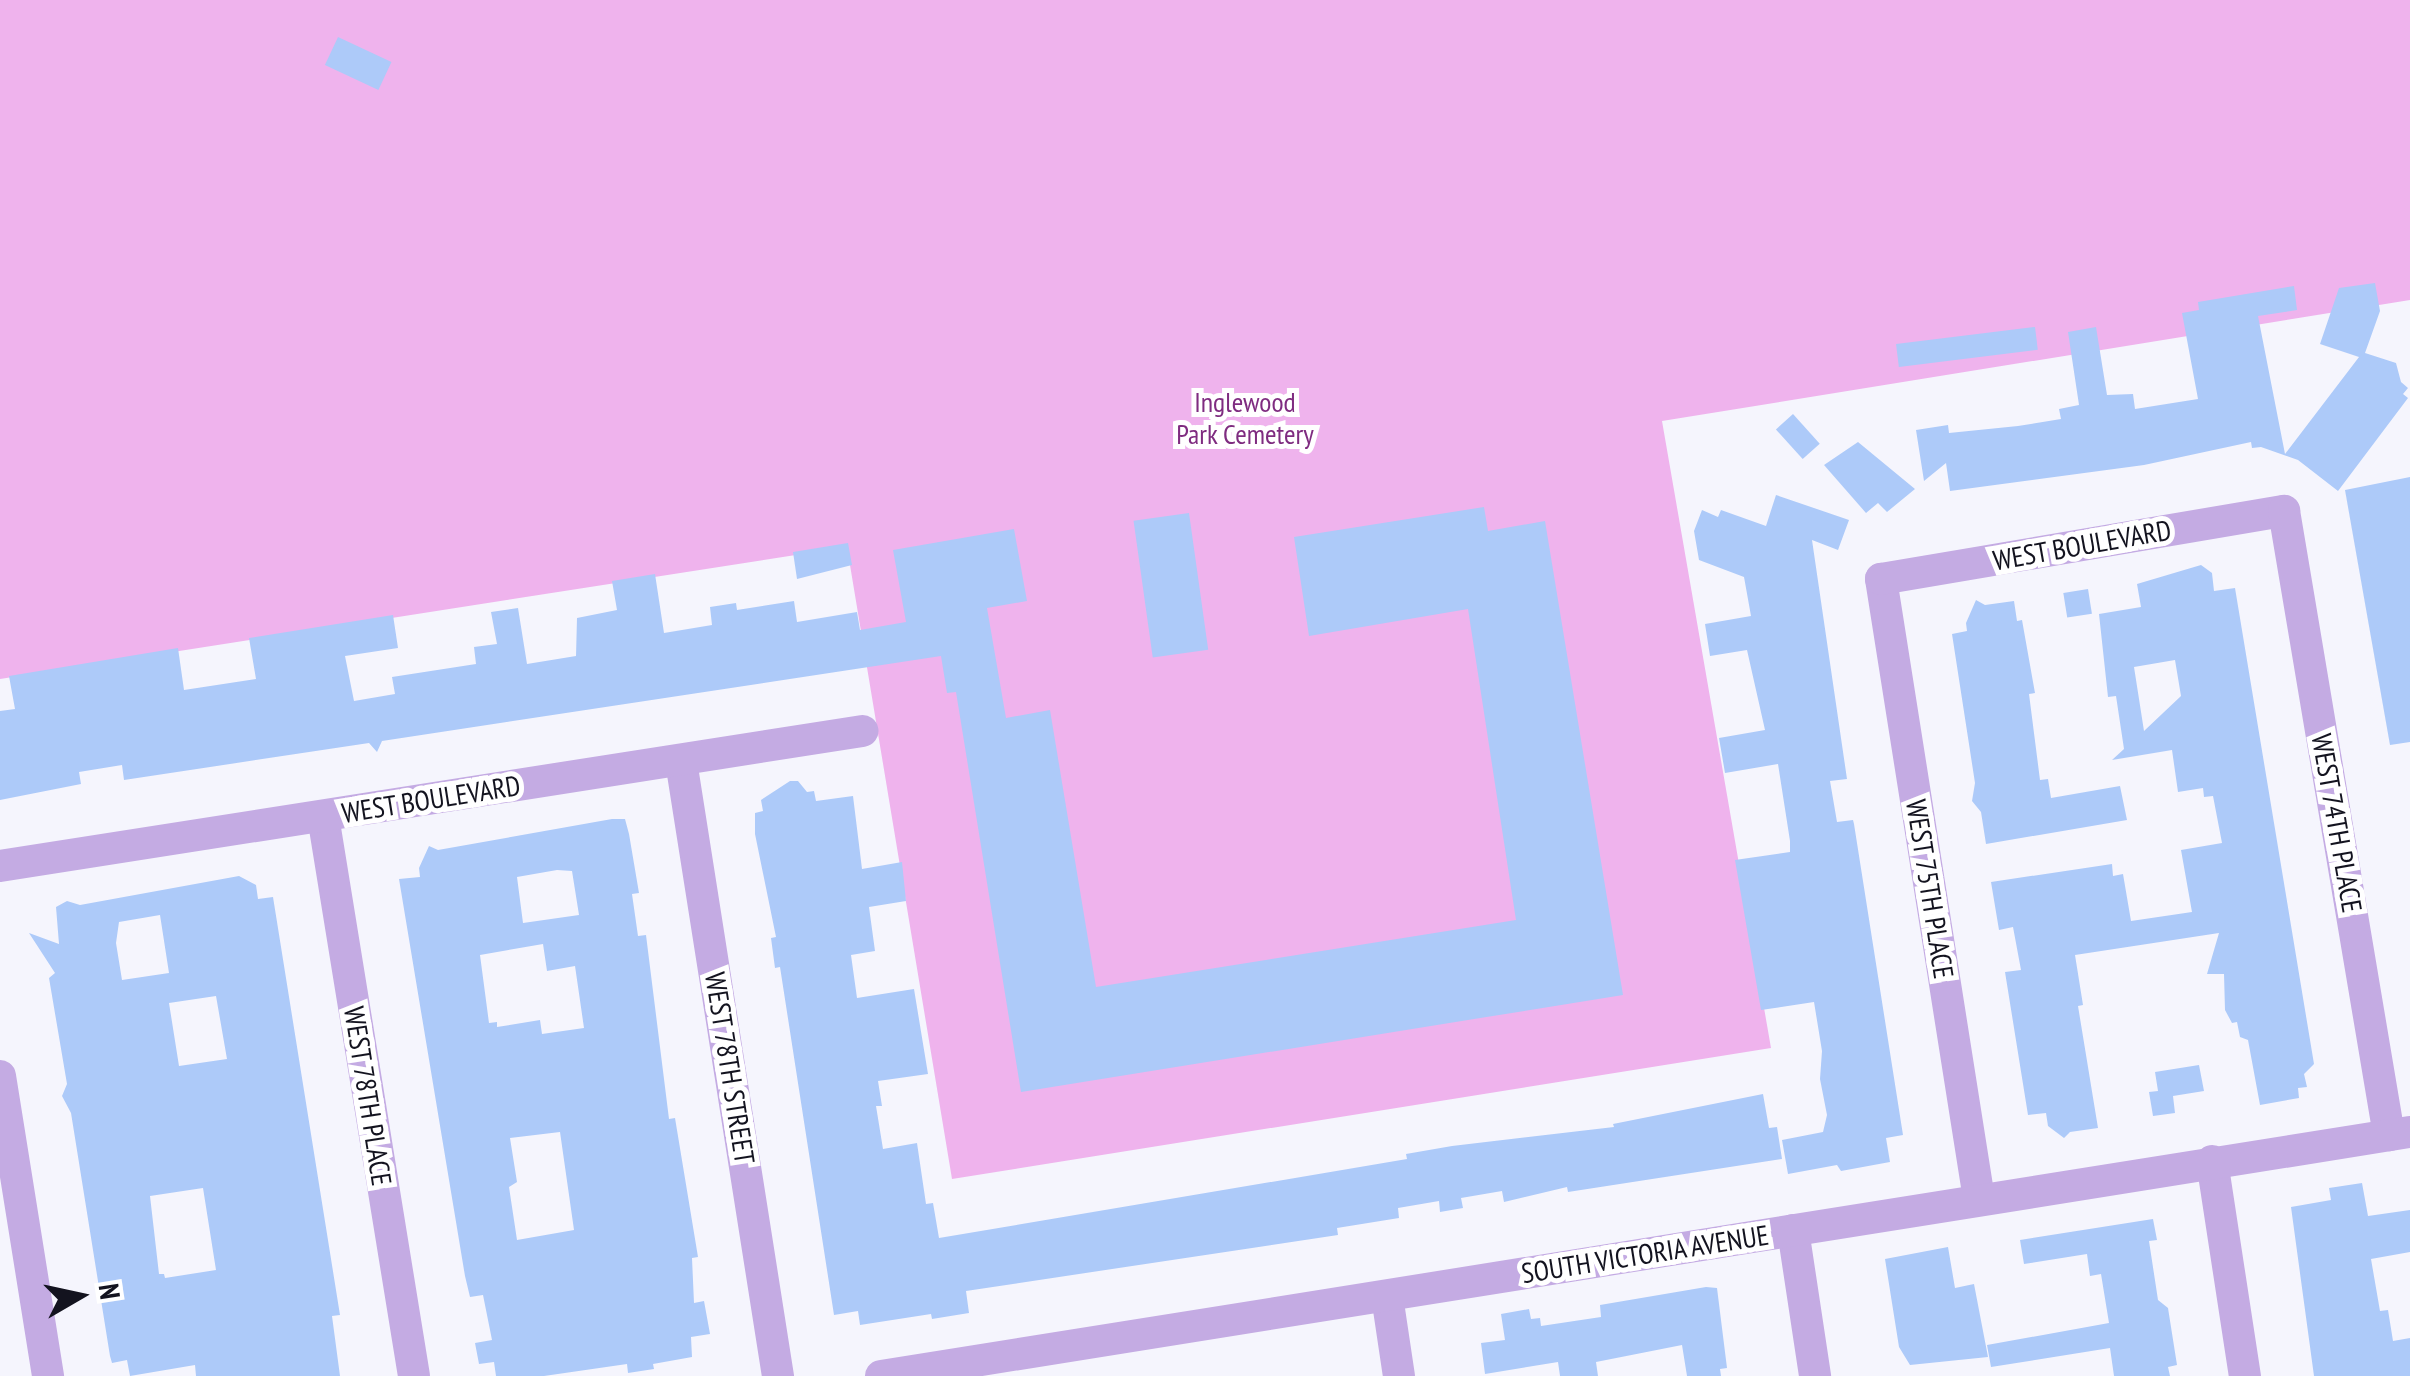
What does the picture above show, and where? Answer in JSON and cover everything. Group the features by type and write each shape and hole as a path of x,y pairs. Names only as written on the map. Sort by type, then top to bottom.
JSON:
{"street":[{"name":"WEST BOULEVARD","path":"1881,579 2284,511"},
{"name":"WEST 74TH PLACE","path":"2284,511 2400,1133"},
{"name":"WEST 75TH PLACE","path":"1881,579 1978,1200"},
{"name":"WEST BOULEVARD","path":"0,866 862,731"},
{"name":"WEST 78TH STREET","path":"681,760 778,1376"},
{"name":"WEST 78TH PLACE","path":"323,816 414,1376"},
{"path":"0,1076 48,1376"},
{"name":"SOUTH VICTORIA AVENUE","path":"881,1376 987,1367 1387,1296 2400,1133"},
{"path":"2212,1161 2245,1376"},
{"path":"1792,1230 1815,1376"},
{"path":"1387,1296 1399,1376"}],"green space":[{"name":"Inglewood Park Cemetery","path":"0,0 2410,0 2410,300 1662,421 1771,1048 952,1179 847,547 0,679"}],"building":[{"path":"338,37 391,62 378,90 325,65"},
{"path":"2375,283 2380,311 2365,353 2396,363 2401,382 2408,388 2403,394 2408,398 2338,491 2298,460 2261,447 2252,448 2251,442 2144,465 1950,491 1946,463 1924,481 1916,430 1948,425 1949,433 2018,426 2061,419 2059,409 2079,405 2068,332 2096,327 2107,395 2133,394 2135,409 2198,399 2182,313 2199,310 2198,302 2294,286 2297,310 2258,316 2285,454 2359,357 2320,344 2339,288"},
{"path":"2035,327 2038,350 1899,367 1896,344"},
{"path":"1793,414 1820,444 1803,459 1776,429"},
{"path":"1858,442 1915,489 1887,512 1878,503 1866,513 1824,465"},
{"path":"2410,477 2410,742 2390,745 2345,490"},
{"path":"1776,495 1849,520 1838,550 1812,540 1847,779 1830,781 1837,822 1853,820 1854,824 1903,1135 1886,1138 1890,1162 1841,1171 1837,1165 1788,1174 1782,1140 1823,1132 1827,1115 1820,1079 1822,1051 1814,1002 1761,1010 1735,860 1790,852 1790,841 1778,764 1725,773 1719,738 1765,730 1747,650 1710,656 1705,624 1751,616 1744,577 1699,560 1694,531 1702,510 1718,517 1721,510 1766,526"},
{"path":"1484,507 1488,531 1545,521 1623,995 1021,1092 956,692 947,693 941,656 382,741 377,752 369,743 124,780 122,765 79,772 81,784 0,800 0,711 15,709 9,676 178,648 184,690 256,679 249,638 393,615 398,648 345,656 354,701 395,694 392,677 476,664 474,647 497,644 491,612 518,608 527,664 576,656 577,618 617,610 612,581 655,574 664,633 712,625 710,607 736,603 737,610 794,601 797,622 857,612 860,630 906,622 893,550 1014,529 1027,601 987,608 1006,718 1050,710 1096,987 1516,920 1468,609 1309,636 1294,537"},
{"path":"1189,513 1208,650 1153,657 1134,521"},
{"path":"848,543 852,565 797,579 793,552"},
{"path":"2201,565 2212,573 2214,591 2235,588 2314,1064 2304,1074 2307,1087 2298,1088 2299,1098 2260,1105 2248,1040 2240,1037 2237,1022 2232,1023 2225,1010 2224,974 2207,974 2219,933 2075,955 2083,1005 2078,1006 2098,1128 2070,1132 2064,1138 2048,1126 2046,1113 2028,1115 2005,972 2021,970 2013,927 1999,930 1991,882 2112,864 2113,876 2123,874 2131,921 2192,912 2181,850 2222,843 2213,796 2204,797 2203,788 2178,792 2172,750 2112,760 2124,749 2116,696 2108,697 2099,614 2141,607 2137,584","holes":["2175,660 2181,696 2144,731 2134,667"]},
{"path":"2088,589 2092,614 2067,618 2063,593"},
{"path":"1976,600 1985,605 2014,601 2017,621 2022,620 2035,693 2029,694 2040,780 2048,779 2051,798 2120,786 2127,820 1986,844 1981,812 1972,801 1975,783 1952,634 1967,631 1966,623"},
{"path":"790,781 798,781 807,792 814,791 816,801 853,796 862,869 902,862 906,901 869,907 875,951 851,955 857,998 914,989 928,1074 878,1081 882,1106 876,1106 883,1149 917,1143 926,1204 933,1203 939,1238 1407,1159 1406,1154 1452,1146 1614,1127 1613,1124 1763,1094 1769,1128 1777,1127 1782,1159 1568,1192 1567,1187 1504,1202 1502,1191 1461,1198 1463,1208 1440,1212 1439,1201 1398,1208 1399,1218 1337,1228 1338,1235 966,1291 969,1313 932,1319 931,1314 860,1325 858,1311 834,1315 780,967 775,968 771,938 776,937 755,834 755,813 763,811 761,800"},
{"path":"625,819 639,893 632,894 638,936 646,935 669,1119 675,1118 698,1257 692,1258 694,1303 704,1301 710,1334 691,1337 692,1357 628,1373 627,1364 544,1376 496,1376 494,1362 479,1364 475,1343 492,1340 483,1295 470,1297 465,1276 399,879 420,877 419,868 429,846 438,850","holes":["572,871 579,915 523,923 517,877","543,944 547,971 575,966 584,1028 542,1034 540,1020 497,1027 497,1022 489,1023 480,955","560,1132 574,1230 517,1240 509,1187 517,1182 510,1138"]},
{"path":"239,876 256,885 258,899 273,897 340,1315 332,1316 340,1376 196,1376 195,1365 130,1376 127,1360 112,1363 71,1113 62,1096 67,1084 49,978 55,973 29,933 59,944 56,907 67,901 80,905","holes":["160,915 169,973 122,980 116,943 119,922","216,996 227,1059 179,1066 169,1003","203,1188 216,1270 165,1278 159,1274 150,1196"]},
{"path":"2199,1065 2204,1091 2173,1096 2175,1113 2153,1116 2149,1092 2158,1091 2155,1072"},
{"path":"2362,1183 2368,1216 2410,1210 2410,1252 2371,1259 2380,1311 2388,1310 2393,1341 2410,1338 2410,1376 2314,1376 2291,1207 2331,1200 2329,1188"},
{"path":"2153,1219 2157,1240 2149,1241 2158,1300 2168,1308 2177,1365 2168,1367 2170,1376 2114,1376 2110,1348 1991,1367 1987,1345 2109,1323 2101,1274 2090,1276 2087,1254 2024,1264 2020,1240"},
{"path":"1948,1247 1955,1288 1974,1284 1988,1357 1910,1365 1899,1347 1885,1259"},
{"path":"1717,1288 1727,1368 1720,1369 1721,1376 1687,1376 1682,1345 1596,1362 1598,1376 1560,1376 1558,1362 1485,1374 1481,1343 1505,1340 1501,1314 1529,1309 1531,1319 1540,1318 1541,1326 1601,1317 1600,1305"}]}
